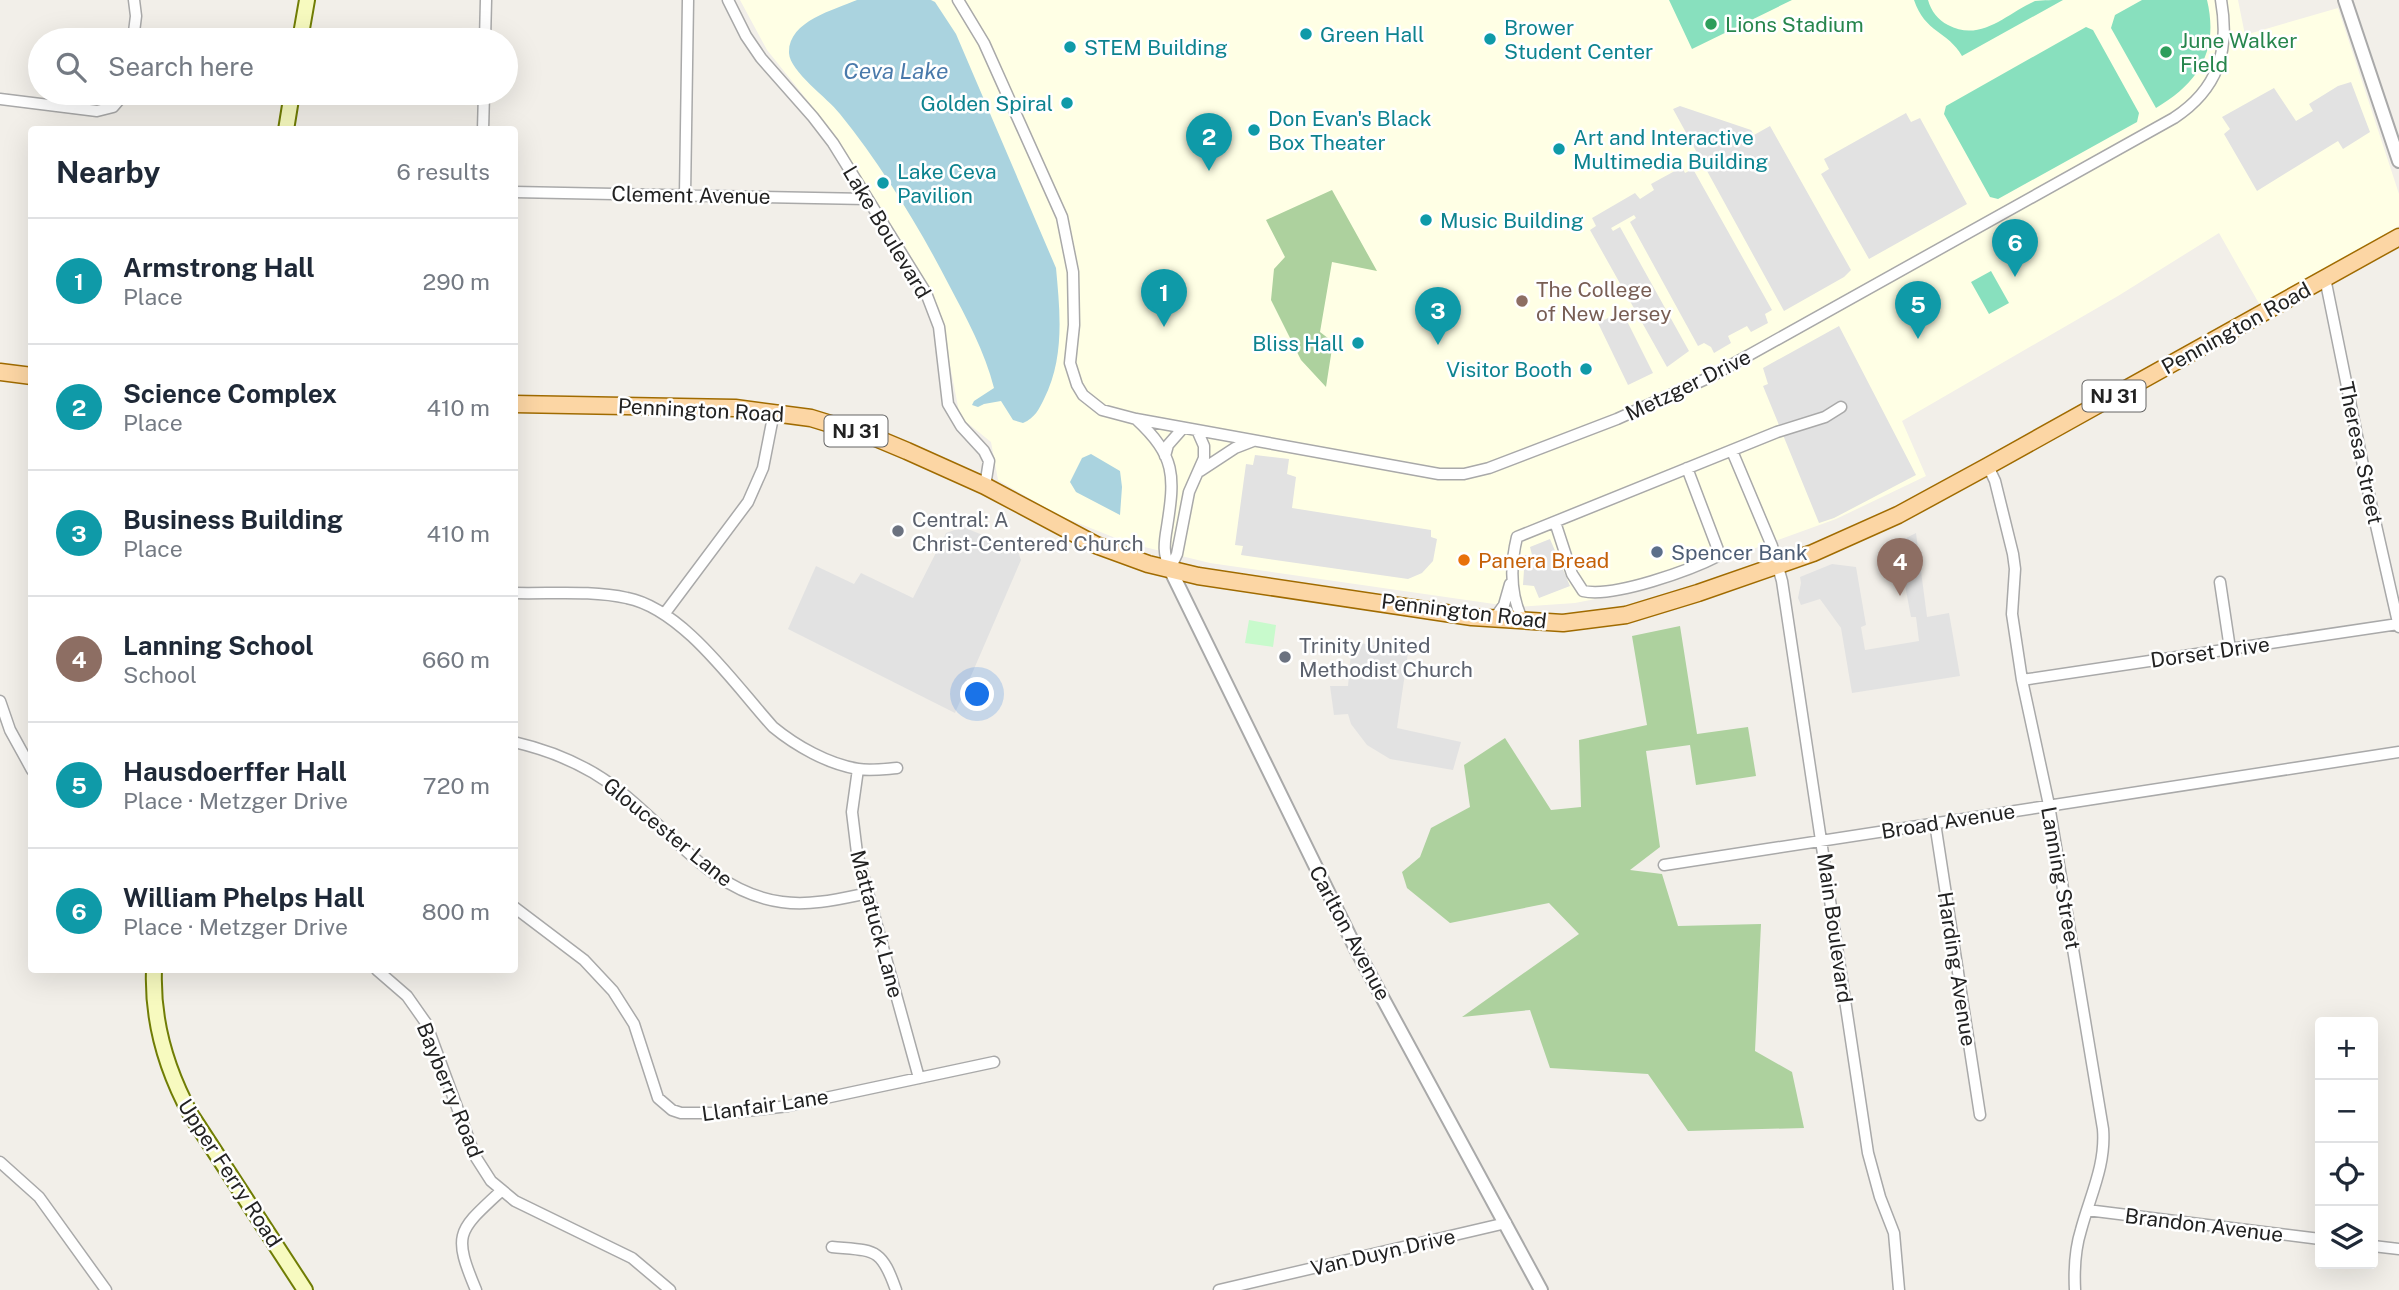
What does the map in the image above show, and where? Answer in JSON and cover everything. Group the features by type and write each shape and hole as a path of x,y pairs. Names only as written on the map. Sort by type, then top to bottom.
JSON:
{"main road":[{"path":"302,28 307,0"},
{"path":"287,126 290,105"},
{"name":"Pennington Road","path":"518,404 701,407 774,412 811,418 876,438 985,486 1096,545 1131,559 1198,576 1494,619 1563,623 1626,615 1698,593 1813,553 1887,520 2399,237"},
{"path":"0,372 28,376"},
{"name":"Upper Ferry Road","path":"154,973 158,1027 178,1092 305,1290"}],"street":[{"path":"134,0 134,28"},
{"path":"485,28 486,0"},
{"path":"685,195 688,0"},
{"name":"Lake Boulevard","path":"727,0 761,58 813,117 926,293 934,310 942,341 948,404 961,426 984,451 989,461 985,486"},
{"name":"Metzger Drive","path":"958,0 984,43 1062,218 1073,272 1070,363 1072,374 1083,395 1102,410 1136,419 1419,471 1464,474 1512,460 1682,390 1772,343 2187,110 2206,91 2220,59 2225,39 2221,0"},
{"path":"2345,0 2399,162"},
{"path":"0,99 28,102"},
{"path":"48,105 96,111 115,105"},
{"path":"484,105 484,126"},
{"name":"Clement Avenue","path":"518,192 867,199"},
{"name":"Theresa Street","path":"2325,278 2368,490 2399,625"},
{"path":"1494,619 1504,605 1511,581 1517,537 1777,432 1825,417 1841,407"},
{"path":"665,613 748,502 763,468 774,412"},
{"path":"1136,419 1152,434 1166,457 1173,486 1164,548 1170,569"},
{"path":"1166,457 1168,446 1183,428"},
{"path":"1170,569 1177,554 1189,492 1199,471 1204,446 1197,430"},
{"path":"1199,471 1235,448 1253,441"},
{"name":"Main Boulevard","path":"1732,451 1778,564 1868,1153 1880,1197 1894,1233 1899,1290"},
{"name":"Lanning Street","path":"1988,466 1995,481 2013,554 2012,614 2022,680 2049,805 2103,1129 2104,1156 2076,1254 2075,1290"},
{"path":"1555,522 1571,572 1583,591 1616,589 1699,566 1720,555 1687,468"},
{"name":"Carlton Avenue","path":"1170,569 1356,948 1542,1290"},
{"path":"1511,581 1515,605 1523,621"},
{"path":"2220,582 2230,649"},
{"path":"518,593 609,595 644,603 665,613 690,634 773,727 787,739 823,757 858,769 897,768"},
{"name":"Dorset Drive","path":"2022,680 2399,625"},
{"path":"0,701 10,730 28,763"},
{"name":"Gloucester Lane","path":"518,743 558,755 604,779 704,866 730,885 745,892 762,898 800,904 868,893"},
{"name":"Broad Avenue","path":"1664,864 2399,752"},
{"name":"Mattatuck Lane","path":"858,769 853,793 853,834 919,1078"},
{"name":"Harding Avenue","path":"1935,823 1980,1115"},
{"name":"Llanfair Lane","path":"518,910 584,960 613,991 634,1024 654,1090 658,1098 672,1110 691,1115 759,1110 994,1062"},
{"name":"Bayberry Road","path":"380,973 407,996 426,1023 475,1156 491,1181 515,1201 632,1258 670,1290"},
{"path":"0,1162 39,1197 106,1290"},
{"path":"476,1290 461,1254 462,1236 471,1219 501,1191"},
{"name":"Brandon Avenue","path":"2087,1210 2315,1238"},
{"name":"Van Duyn Drive","path":"1219,1290 1506,1223"},
{"path":"832,1247 865,1250 877,1255 888,1266 896,1290"},
{"path":"2378,1247 2399,1249"}],"shaded area":[{"name":"The College of New Jersey","path":"740,0 2238,0 2245,35 2338,8 2399,194 2399,226 2261,307 2219,233 2118,296 1902,421 1926,476 1836,519 1636,591 1575,603 1515,607 1210,563 1128,543 1058,515 998,480 991,442 960,417 939,308 908,251 832,131 767,50"},
{"path":"2351,82 2370,132 2343,149 2338,141 2257,191 2224,134 2230,129 2222,117 2274,88 2296,121 2313,111 2309,104 2338,86"},
{"path":"1680,106 1751,130 1754,135 1770,126 1851,270 1844,277 1784,311 1673,109"},
{"path":"1906,113 1911,122 1920,118 1967,204 1869,259 1821,174 1829,169 1824,159"},
{"path":"1682,167 1685,173 1693,169 1772,310 1765,314 1768,323 1751,332 1747,326 1728,336 1731,343 1714,353 1711,347 1704,343 1698,346 1630,222 1636,218 1634,215 1611,228 1613,231 1620,227 1689,351 1667,367 1590,230 1596,226 1592,218 1635,193 1640,199 1654,190 1651,184"},
{"path":"1622,311 1653,373 1628,385 1598,323"},
{"path":"1839,326 1916,475 1834,518 1819,523 1763,386 1768,384 1763,368"},
{"path":"1255,455 1289,459 1287,474 1296,477 1292,508 1431,530 1431,537 1437,539 1433,561 1422,573 1408,579 1241,555 1243,546 1235,545 1246,464 1253,465"},
{"path":"963,527 1017,549 1021,560 955,713 788,629 816,566 854,584 861,573 913,598 946,533"},
{"path":"1916,533 1927,617 1949,613 1960,676 1852,693 1841,628 1820,599 1801,605 1798,598 1800,577 1832,564 1856,567 1866,625 1861,627 1865,650 1919,641 1916,617 1911,617 1900,559 1904,539"},
{"path":"1550,539 1570,586 1539,598 1534,586 1523,585 1525,555 1532,555 1530,547"},
{"path":"1352,642 1389,647 1409,646 1397,728 1461,742 1453,770 1390,759 1367,745 1351,724 1348,714 1334,715 1330,686 1348,686"}],"green space":[{"name":"Lions Stadium","path":"1669,0 1792,0 1692,49"},
{"path":"1914,0 1928,0 1935,15 1944,23 1960,30 1972,31 1993,24 2035,1 2063,0 1962,56 1950,41 1924,19"},
{"name":"June Walker Field","path":"2142,0 2207,0 2210,18 2210,34 2202,63 2184,88 2156,108 2111,28 2115,15"},
{"path":"2086,27 2093,30 2139,113 2137,122 1998,199 1990,197 1944,114 1946,106"},
{"path":"1332,190 1377,271 1332,262 1320,332 1333,342 1326,387 1301,360 1271,300 1274,269 1285,257 1266,220"},
{"path":"1991,271 2009,303 1989,314 1971,282"},
{"path":"1249,620 1276,625 1273,647 1245,643"},
{"path":"1680,626 1697,734 1748,727 1756,776 1696,785 1690,745 1646,751 1660,847 1630,870 1662,874 1678,926 1761,924 1755,1051 1792,1072 1804,1128 1688,1131 1648,1074 1550,1068 1530,1010 1462,1017 1579,934 1549,903 1450,923 1407,888 1402,872 1420,857 1431,828 1470,807 1464,765 1505,738 1551,810 1581,807 1579,740 1647,725 1632,636"}],"water":[{"name":"Ceva Lake","path":"857,0 935,2 956,34 1056,268 1059,334 1055,367 1040,406 1034,416 1023,423 1013,420 1001,401 978,407 972,405 994,388 980,348 955,297 885,175 840,114 802,76 791,60 791,42 804,25"},
{"path":"1091,454 1120,471 1120,515 1076,492 1070,482 1082,458"}],"place":[{"name":"Lions Stadium","path":"1711,24"},
{"name":"Green Hall","path":"1306,34"},
{"name":"Brower Student Center","path":"1490,39"},
{"name":"STEM Building","path":"1070,47"},
{"name":"June Walker Field","path":"2166,52"},
{"name":"Golden Spiral","path":"1067,103"},
{"name":"Don Evan's Black Box Theater","path":"1254,130"},
{"name":"Art and Interactive Multimedia Building","path":"1559,149"},
{"name":"Science Complex","path":"1209,171"},
{"name":"Lake Ceva Pavilion","path":"883,183"},
{"name":"Music Building","path":"1426,220"},
{"name":"William Phelps Hall","path":"2015,277"},
{"name":"The College of New Jersey","path":"1522,301"},
{"name":"Armstrong Hall","path":"1164,327"},
{"name":"Hausdoerffer Hall","path":"1918,339"},
{"name":"Bliss Hall","path":"1358,343"},
{"name":"Business Building","path":"1438,345"},
{"name":"Visitor Booth","path":"1586,369"},
{"name":"Central: A Christ-Centered Church","path":"898,531"},
{"name":"Spencer Bank","path":"1657,552"},
{"name":"Panera Bread","path":"1464,560"},
{"name":"Lanning School","path":"1900,596"},
{"name":"Trinity United Methodist Church","path":"1285,657"}]}
